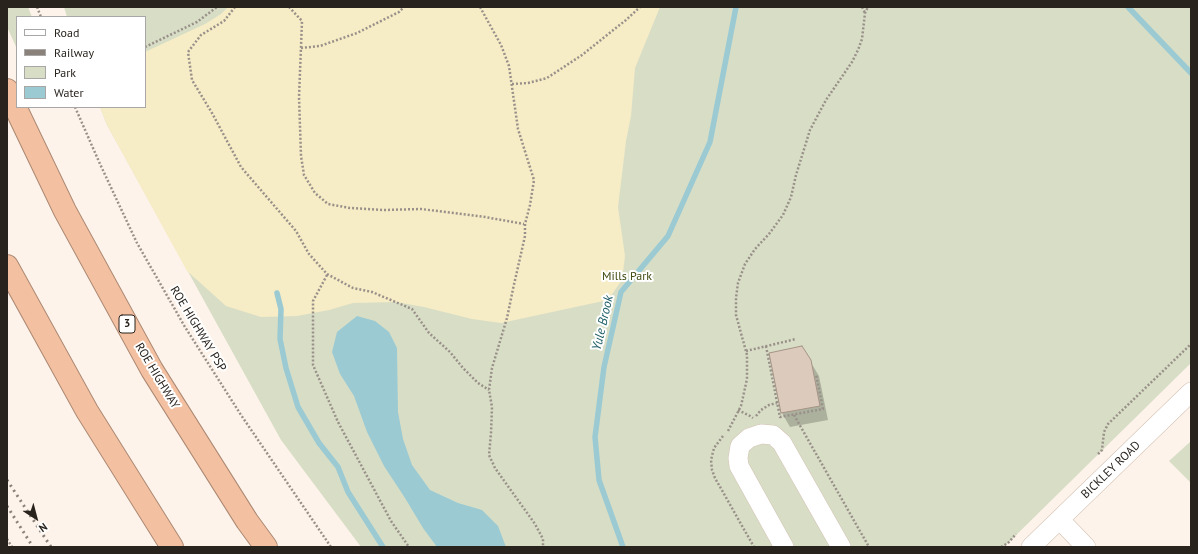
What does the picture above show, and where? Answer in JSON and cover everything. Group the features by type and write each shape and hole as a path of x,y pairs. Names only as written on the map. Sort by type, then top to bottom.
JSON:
{"highway":[{"name":"ROE HIGHWAY","path":"7,90 65,211 152,370 247,521 266,547"},
{"path":"7,266 87,411 172,547"}],"street":[{"name":"BICKLEY ROAD","path":"1031,547 1191,392"},
{"path":"784,547 739,466 738,458 740,446 749,438 761,434 773,435 782,443 841,547"},
{"path":"1060,520 1086,547"}],"path":[{"path":"146,47 197,22 217,7"},
{"path":"235,7 224,21 201,35 188,52 192,80 212,113 241,167 296,231 309,254 327,274 353,288 372,292 412,309 429,333 450,352 478,383 489,390"},
{"path":"289,7 302,20 299,97 301,156 304,175 314,193 328,204 350,208 384,210 420,209 485,217 524,224"},
{"path":"301,48 320,46 357,33 399,12 404,7"},
{"path":"480,7 501,45 509,66 518,129 534,180 530,205 524,224 525,236 514,289 492,368 489,390 492,407 489,455 495,468 535,524 543,539 543,547"},
{"path":"512,84 528,83 548,78 582,55 640,7"},
{"path":"862,7 865,13"},
{"path":"754,547 715,478 711,460 714,448 730,428 741,406 747,379 746,351 736,315 738,283 745,264 755,249 769,234 783,215 791,197 810,130 826,100 852,62 858,50 862,39 865,13 868,7"},
{"name":"ROE HIGHWAY PSP","path":"75,108 137,243 185,327 241,415 331,547"},
{"path":"327,274 313,301 313,365 338,422 391,521 409,547"},
{"path":"746,351 796,339"},
{"path":"1097,456 1102,450 1104,432 1108,424 1191,344"},
{"path":"766,346 780,417 823,409 816,374"},
{"path":"738,410 750,416 754,420"},
{"path":"794,415 869,547"},
{"path":"1001,547 1008,543 1017,534"},
{"path":"7,539 12,547"}],"green space":[{"path":"7,7 28,7 32,16 16,16 16,47 7,27"},
{"name":"Mills Park","path":"64,7 1191,7 1191,363 1004,547 361,547 281,440 107,125 100,108 146,108 146,16 67,16"},
{"path":"1191,441 1191,483 1169,461"}],"sand":[{"path":"228,7 660,7 635,68 631,116 626,141 618,207 625,256 622,280 608,300 501,323 472,319 424,307 396,302 353,303 329,310 297,316 261,317 226,306 187,271 107,125 100,108 146,108 146,52 205,24 221,14"}],"water":[{"path":"357,316 375,321 389,332 397,348 398,412 403,439 412,465 430,490 458,503 482,510 498,526 506,547 437,547 423,528 384,466 367,432 354,396 340,374 332,352 337,332"}],"building":[{"path":"802,346 811,360 820,406 781,413 769,353"}],"waterway":[{"name":"Yule Brook","path":"623,547 599,480 595,437 604,367 621,292 668,236 710,142 736,7"},
{"path":"1128,7 1191,73"},
{"path":"277,293 281,309 280,339 286,368 298,407 319,443 338,467 348,492 383,547"}],"railway":[{"path":"7,480 51,547"},
{"path":"7,506 33,547"}]}
